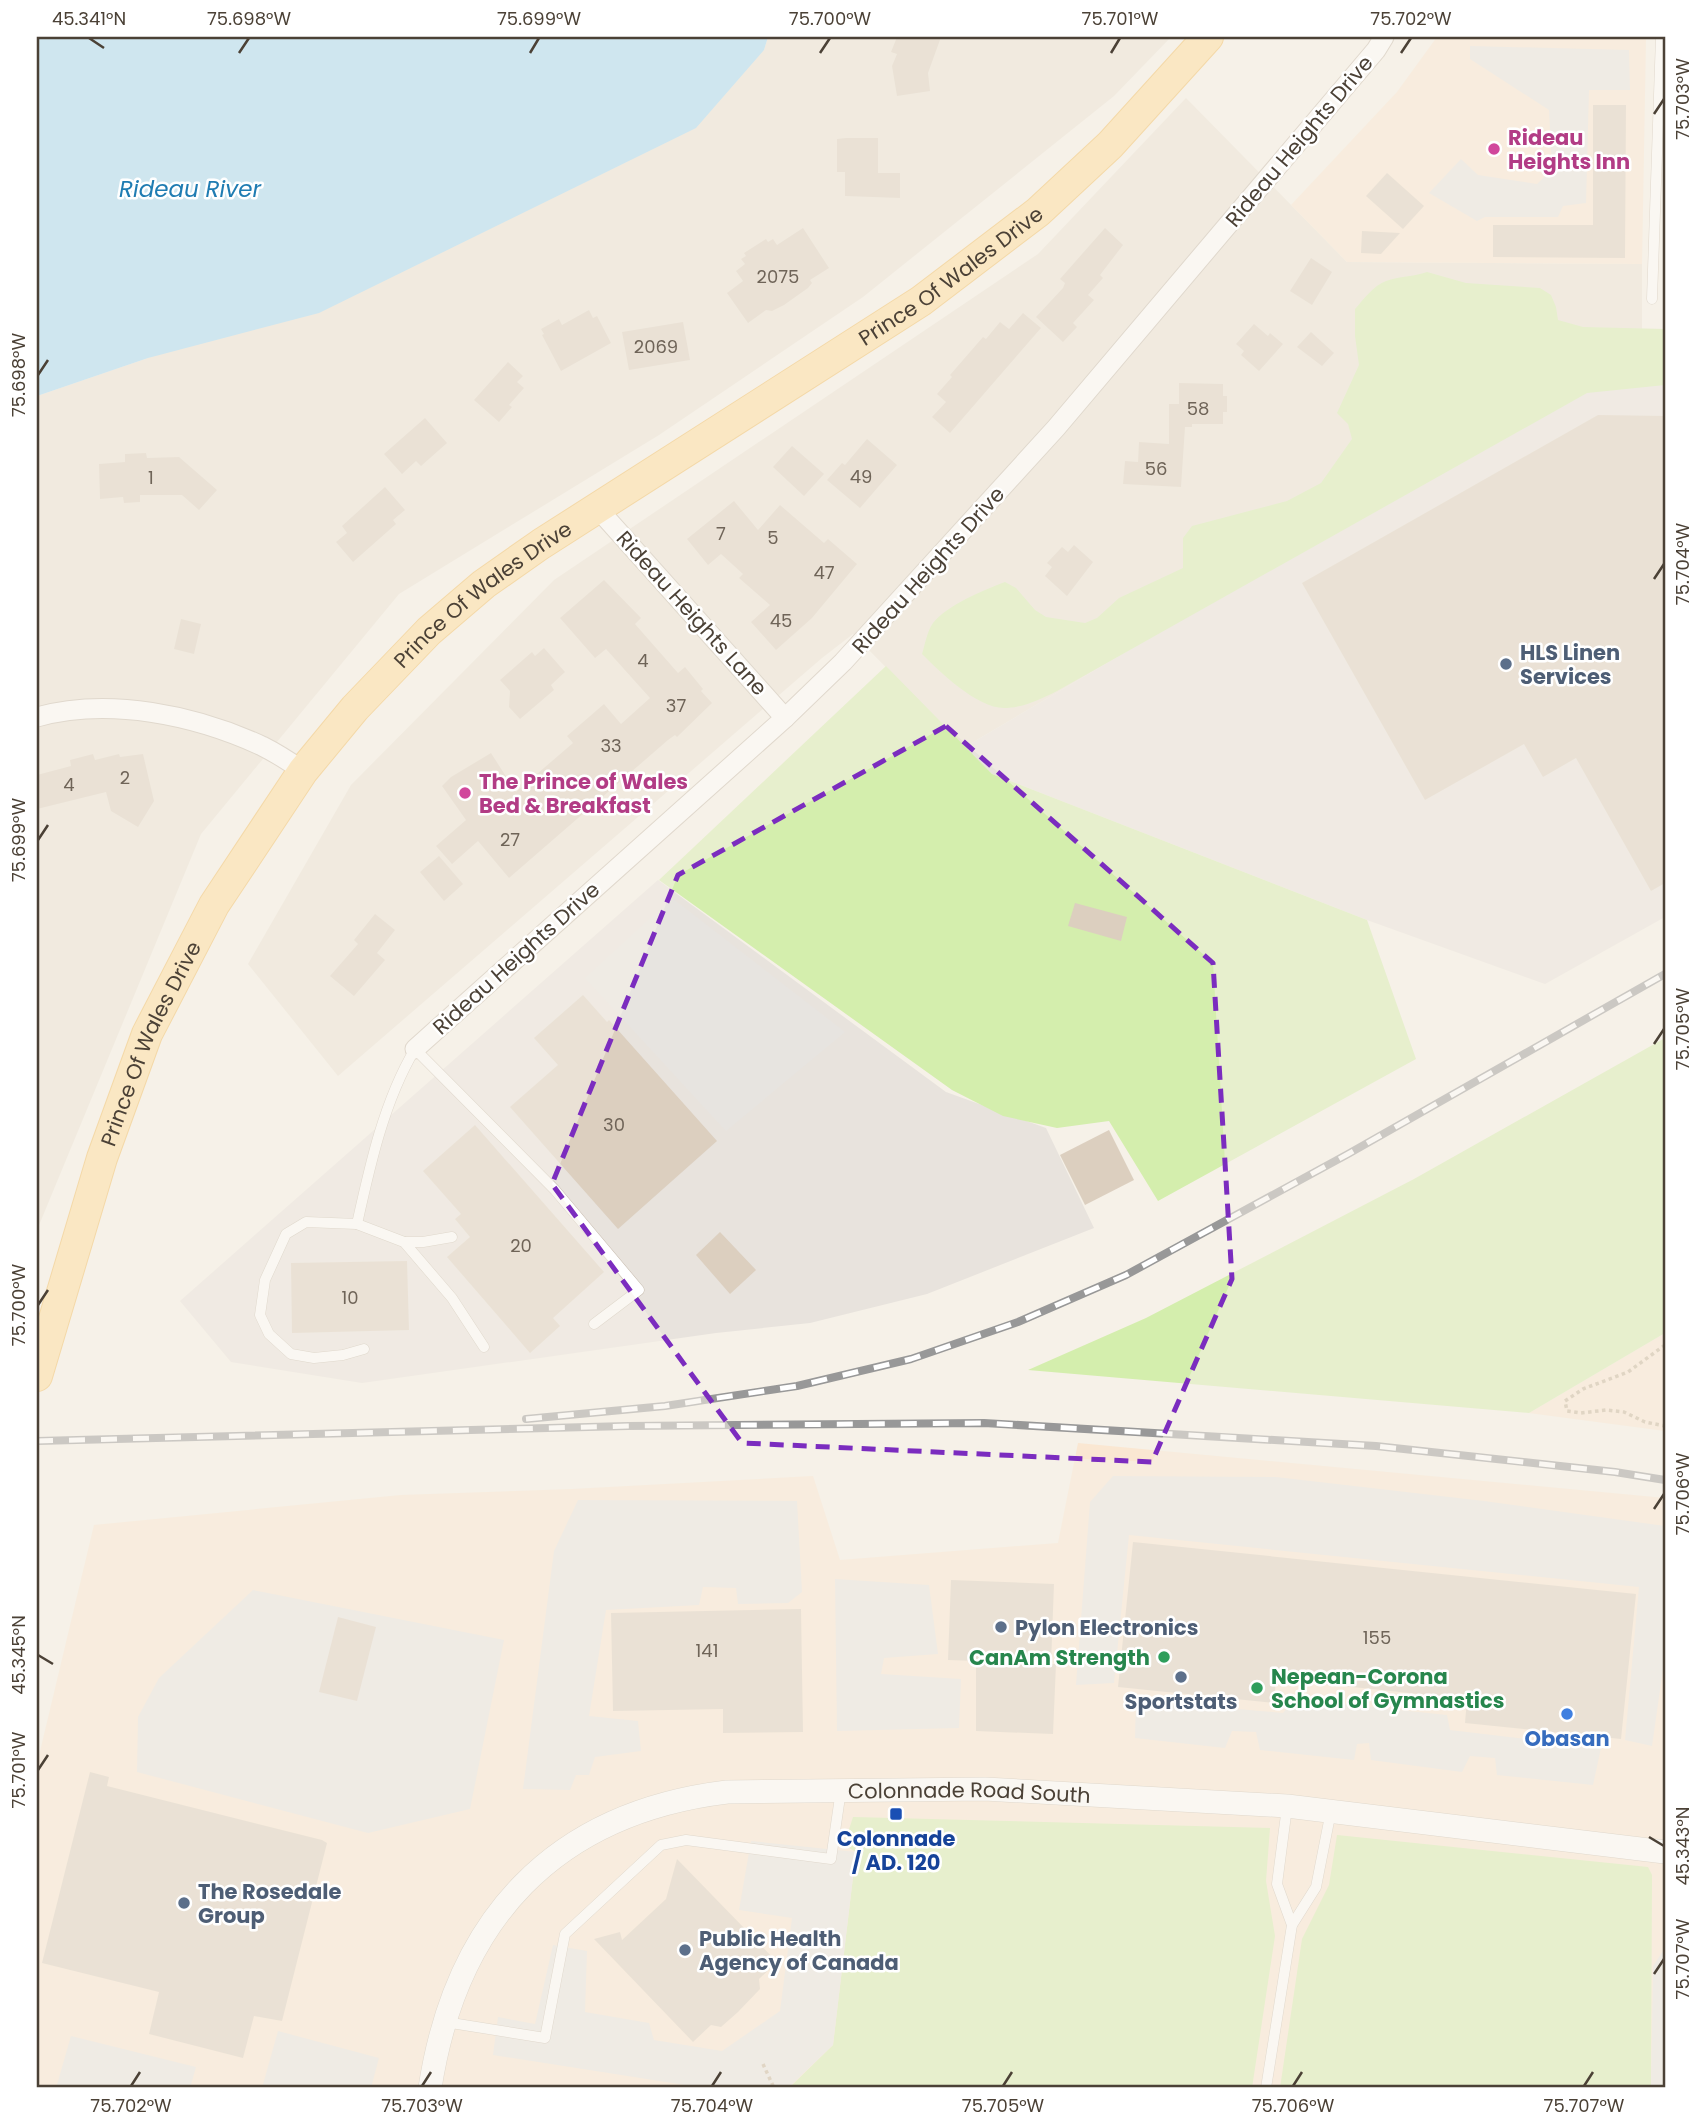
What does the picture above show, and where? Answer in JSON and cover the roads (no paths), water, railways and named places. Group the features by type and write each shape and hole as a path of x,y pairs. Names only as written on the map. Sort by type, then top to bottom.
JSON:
{"main road":[{"name":"Prince Of Wales Drive","path":"37,1376 102,1158 147,1034 214,905 303,771 355,708 429,631 484,584 541,544 921,301 1038,212 1110,145 1208,37"}],"street":[{"name":"Rideau Heights Drive","path":"415,1049 785,718 843,662 1056,428 1376,50 1384,37"},
{"name":"Rideau Heights Lane","path":"598,509 785,718"},
{"path":"37,717 86,708 135,709 216,727 263,747 303,771"},
{"name":"Colonnade Road South","path":"430,2088 444,2022 461,1973 513,1894 552,1860 607,1823 706,1794 985,1789 1287,1806 1665,1852"}],"lane":[{"path":"1652,299 1661,37"},
{"path":"357,1224 369,1166 403,1069 415,1049 555,1190 639,1290 593,1324"},
{"path":"364,1349 324,1357 291,1354 269,1334 260,1315 265,1280 286,1234 306,1222 357,1224 404,1242 452,1237"},
{"path":"404,1242 452,1298 484,1347"},
{"path":"444,2022 545,2038 565,1934 661,1845 686,1840 831,1859 841,1790"},
{"path":"1287,1806 1278,1884 1292,1924"},
{"path":"1266,2088 1292,1924 1316,1887 1331,1811"}],"water":[{"name":"Rideau River","path":"37,37 768,37 764,50 696,128 319,313 148,358 37,396"}],"railway":[{"path":"526,1419 665,1406 797,1386 911,1359 1018,1322 1126,1275 1348,1154 1665,974"},
{"path":"37,1441 628,1426 984,1423 1376,1446 1615,1472 1665,1480"}],"place":[{"name":"Rideau Heights Inn","path":"1494,149"},
{"name":"HLS Linen Services","path":"1506,664"},
{"name":"The Prince of Wales Bed & Breakfast","path":"465,793"},
{"name":"Pylon Electronics","path":"1001,1627"},
{"name":"CanAm Strength","path":"1164,1657"},
{"name":"Sportstats","path":"1181,1677"},
{"name":"Nepean-Corona School of Gymnastics","path":"1257,1688"},
{"name":"Obasan","path":"1567,1714"},
{"name":"Colonnade / AD. 120","path":"896,1814"},
{"name":"The Rosedale Group","path":"184,1903"},
{"name":"Public Health Agency of Canada","path":"685,1950"}]}
